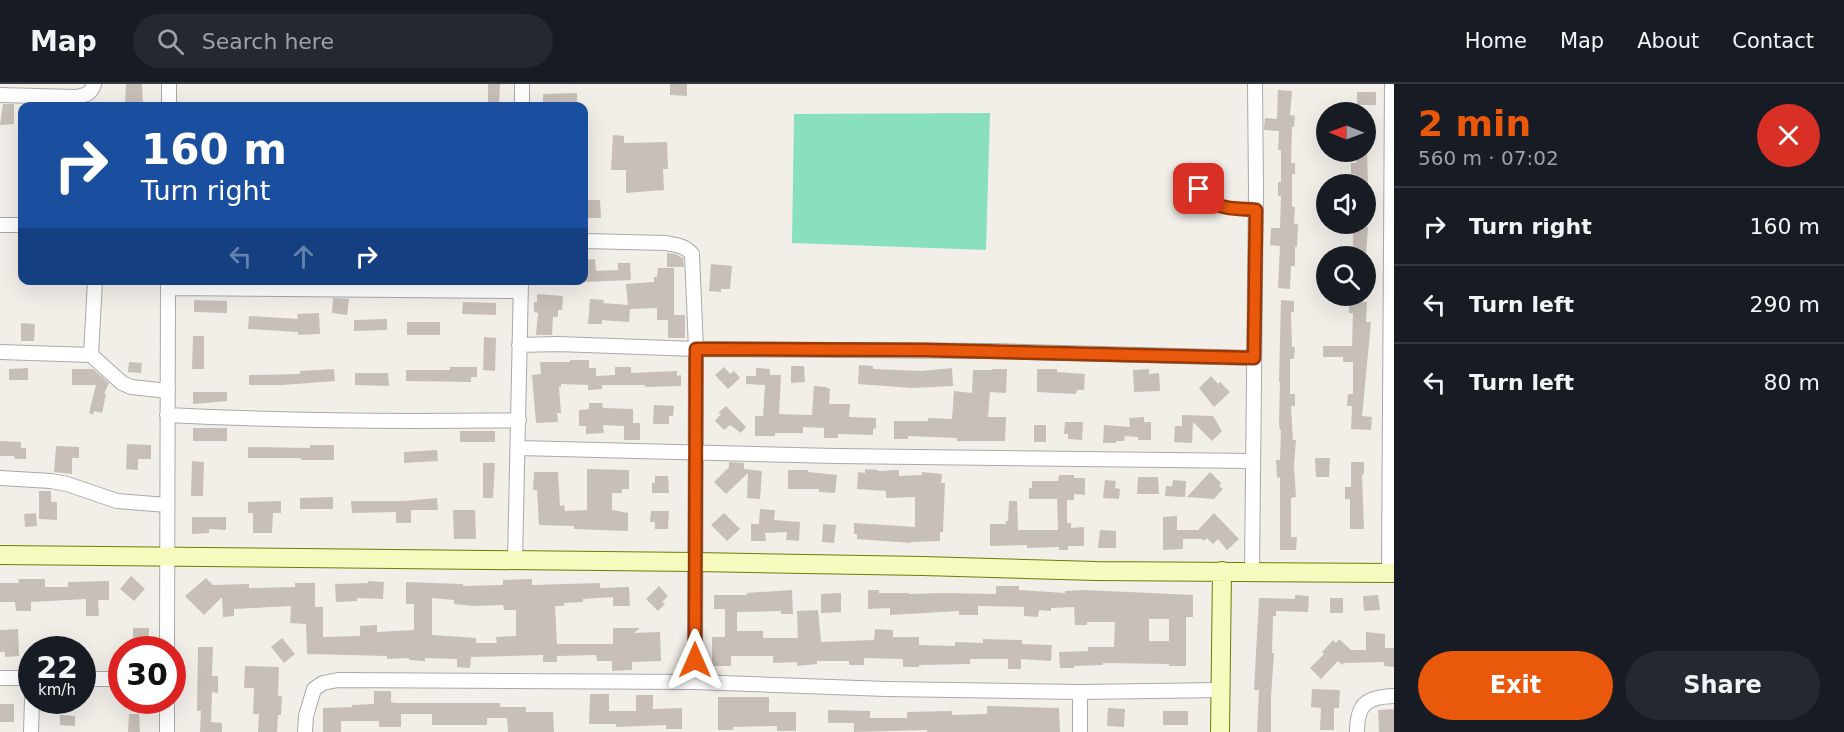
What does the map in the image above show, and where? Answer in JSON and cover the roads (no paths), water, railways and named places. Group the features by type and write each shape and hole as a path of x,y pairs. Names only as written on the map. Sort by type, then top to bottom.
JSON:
{"street":[{"path":"0,95 76,97 86,95 94,84"},
{"path":"169,84 169,102"},
{"path":"522,84 522,102"},
{"path":"1252,572 1255,84"},
{"path":"0,555 168,555 515,562 694,562 1096,571 1391,573 1392,84"},
{"path":"0,225 18,225"},
{"path":"588,241 666,243 687,249 692,254 696,349 695,682"},
{"path":"91,355 95,285"},
{"path":"167,636 168,285"},
{"path":"344,285 521,286 515,562"},
{"path":"519,345 558,344 696,349 956,350 1254,358"},
{"path":"0,352 91,355 122,383 131,387 168,390"},
{"path":"167,415 378,422 519,420"},
{"path":"519,448 860,457 1253,461"},
{"path":"0,478 51,481 117,501 167,505"},
{"path":"1220,732 1222,571"},
{"path":"0,678 18,678"},
{"path":"305,732 306,716 314,689 323,683 338,681 695,682 886,689 1080,692 1221,690"},
{"path":"1080,692 1080,732"},
{"path":"1357,732 1357,717 1363,705 1371,699 1394,696"},
{"path":"31,732 32,714"},
{"path":"166,732 167,714"}],"lane":[{"path":"1190,167 1199,189 1205,198 1215,205 1220,208 1256,210"}]}
